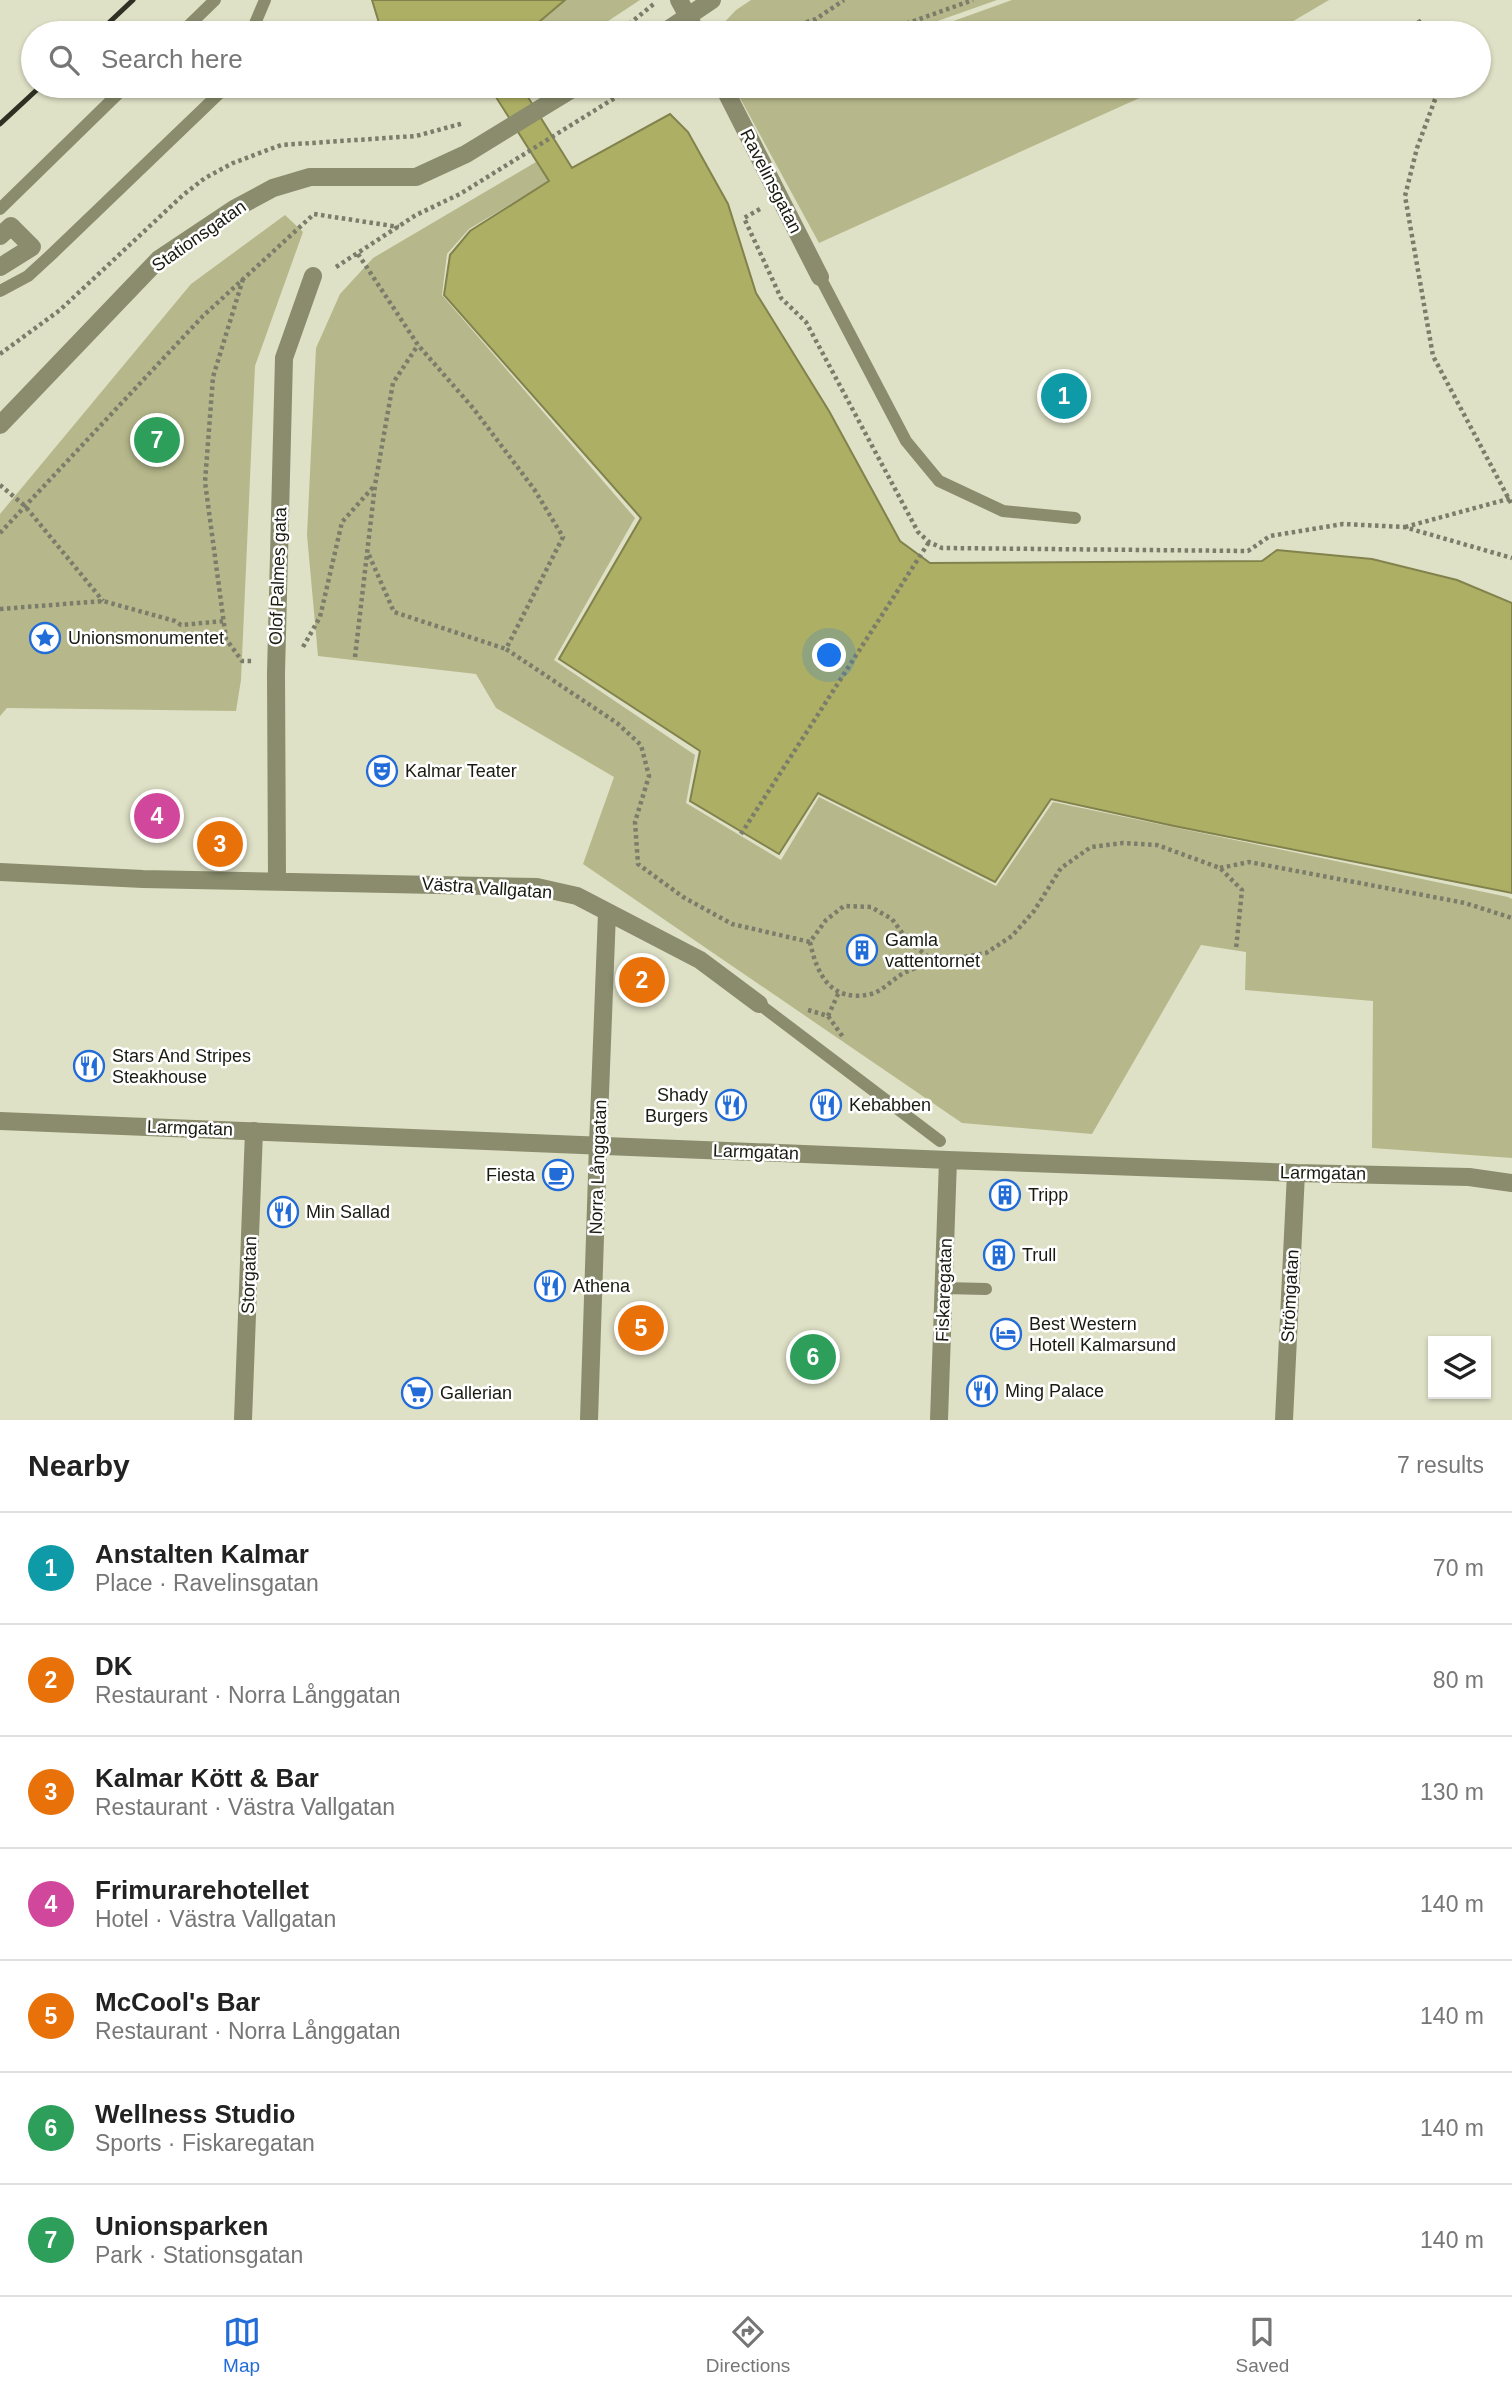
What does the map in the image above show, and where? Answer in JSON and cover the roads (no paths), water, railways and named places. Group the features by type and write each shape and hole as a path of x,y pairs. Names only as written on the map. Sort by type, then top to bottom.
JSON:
{"street":[{"path":"680,0 691,21"},
{"path":"696,21 712,0"},
{"name":"Stationsgatan","path":"3,414 159,259 234,209 273,188 310,177 416,177 466,154 557,98"},
{"name":"Ravelinsgatan","path":"729,98 820,276"},
{"path":"0,236 10,226 32,247 0,267"},
{"name":"Olof Palmes gata","path":"277,880 276,661 284,358 313,276"},
{"name":"Västra Vallgatan","path":"0,872 143,879 537,887 577,896 700,960 759,1004"},
{"name":"Norra Långgatan","path":"589,1420 607,913"},
{"name":"Larmgatan","path":"0,1121 948,1160 1469,1177 1512,1183"},
{"name":"Storgatan","path":"243,1420 254,1131"},
{"name":"Fiskaregatan","path":"939,1420 948,1160"},
{"name":"Strömgatan","path":"1284,1420 1296,1173"}],"lane":[{"path":"193,21 215,0"},
{"path":"256,21 265,0"},
{"path":"0,209 113,98"},
{"path":"0,291 37,268 215,98"},
{"path":"820,276 906,441 939,481 1003,511 1075,518"},
{"name":"Västra Vallgatan","path":"759,1004 940,1141"},
{"path":"944,1288 986,1289"}],"railway":[{"path":"111,21 133,0"},
{"path":"0,124 28,98"}],"place":[{"name":"Anstalten Kalmar","path":"1064,396"},
{"name":"Unionsparken","path":"157,440"},
{"name":"Unionsmonumentet","path":"45,638"},
{"name":"Kalmar Teater","path":"382,771"},
{"name":"Frimurarehotellet","path":"157,816"},
{"name":"Kalmar Kött & Bar","path":"220,844"},
{"name":"Gamla vattentornet","path":"862,950"},
{"name":"DK","path":"642,980"},
{"name":"Stars And Stripes Steakhouse","path":"89,1066"},
{"name":"Shady Burgers","path":"731,1105"},
{"name":"Kebabben","path":"826,1105"},
{"name":"Fiesta","path":"558,1175"},
{"name":"Tripp","path":"1005,1195"},
{"name":"Min Sallad","path":"283,1212"},
{"name":"Trull","path":"999,1255"},
{"name":"Athena","path":"550,1286"},
{"name":"McCool's Bar","path":"641,1328"},
{"name":"Best Western Hotell Kalmarsund","path":"1006,1334"},
{"name":"Wellness Studio","path":"813,1357"},
{"name":"Ming Palace","path":"982,1391"},
{"name":"Gallerian","path":"417,1393"}]}
